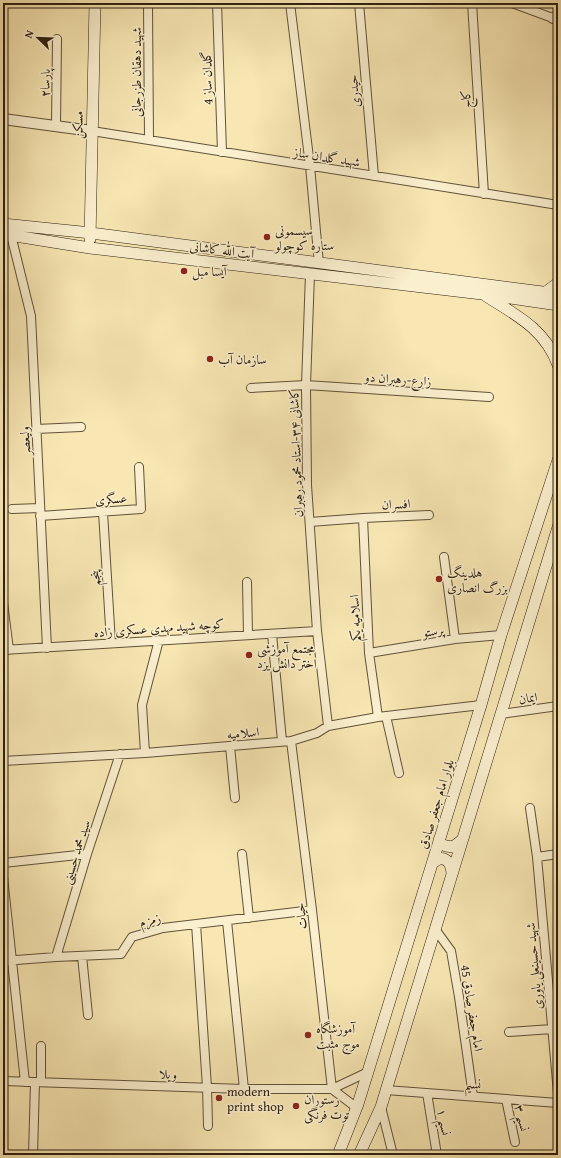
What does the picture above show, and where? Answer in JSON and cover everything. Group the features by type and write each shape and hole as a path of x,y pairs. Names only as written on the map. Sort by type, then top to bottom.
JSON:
{"main road":[{"name":"مسکن","path":"90,248 95,3"},
{"name":"آیت الله کاشانی","path":"3,224 91,233 318,264 558,294"},
{"name":"آیت الله کاشانی","path":"7,234 90,248 482,294 558,305"},
{"path":"546,292 558,283"},
{"path":"482,294 526,321 537,331 546,342 558,365"},
{"name":"بلوار امام جعفر صادق","path":"338,1155 357,1108 440,840 501,635 558,460"},
{"path":"359,1155 381,1108 558,527"},
{"path":"440,840 441,844 453,847 462,840"},
{"path":"432,864 441,858 446,860 450,864 452,874"}],"street":[{"name":"شهید دهقان طزرجانی","path":"148,3 149,140"},
{"name":"گلدان ساز 4","path":"217,3 222,152"},
{"path":"290,3 310,166 318,264"},
{"name":"حیدری","path":"359,3 374,176"},
{"name":"کاج","path":"472,3 484,194"},
{"path":"512,3 556,18"},
{"name":"پارسا۲","path":"56,126 58,39"},
{"path":"3,119 92,131"},
{"name":"شهید گلدان ساز","path":"92,131 558,205"},
{"name":"ولیعصر","path":"7,234 31,316 47,648"},
{"name":"کاشانی ۳۴-استاد محمود رهبران","path":"310,274 306,385 307,484 317,631 328,726"},
{"name":"زارع-رهبران دو","path":"251,388 306,385 489,397"},
{"path":"36,429 81,427"},
{"name":"عسگری","path":"12,509 40,512 102,512 141,509 139,467"},
{"name":"پنجم","path":"102,512 110,643"},
{"name":"افسران","path":"310,522 429,515"},
{"name":"اسلامیه یکم","path":"363,518 369,653 382,717 398,773"},
{"path":"444,557 455,639"},
{"path":"247,582 248,635"},
{"path":"3,602 6,650"},
{"name":"کوچه شهید مهدی عسکری زاده","path":"6,650 317,631"},
{"path":"272,634 282,741"},
{"name":"پرستو","path":"369,653 455,639 501,635"},
{"path":"145,753 142,705 159,640"},
{"name":"اسلامیه","path":"3,761 145,753 291,740 317,733 328,726 382,717 481,705"},
{"name":"ایمان","path":"501,714 558,706"},
{"name":"حیات","path":"291,740 332,1089"},
{"path":"230,746 235,798"},
{"name":"سید محمد حسینی","path":"56,957 87,854 120,754"},
{"name":"شهید حسینعلی یاوری","path":"530,808 537,857 558,1093"},
{"path":"3,863 87,854"},
{"path":"242,854 249,918"},
{"path":"537,857 558,854"},
{"path":"3,877 25,1082"},
{"name":"زمزم","path":"3,961 121,954 132,937 163,928 312,910"},
{"path":"227,921 244,1089"},
{"path":"196,924 207,1087 208,1126"},
{"name":"امام جعفر صادق 45","path":"435,929 451,951 460,997 473,1096"},
{"path":"82,956 88,1015"},
{"path":"509,1032 552,1029"},
{"path":"33,1155 41,1046"},
{"name":"ویلا","path":"3,1081 244,1089 332,1089 368,1072"},
{"path":"332,1089 357,1108"},
{"name":"نسیم","path":"386,1090 558,1103"},
{"name":"نسیم ۱","path":"427,1093 437,1155"},
{"name":"نسیم ۳","path":"506,1099 514,1142"},
{"path":"381,1108 394,1155"}],"place":[{"name":"سیسمونی ستاره کوچولو","path":"267,237"},
{"name":"آیسا مبل","path":"184,271"},
{"name":"سازمان آب","path":"210,359"},
{"name":"هلدینگ بزرگ انصاری","path":"439,579"},
{"name":"مجتمع آموزشی اختر دانش یزد","path":"249,655"},
{"name":"آموزشگاه موج مثبت","path":"308,1035"},
{"name":"modern print shop","path":"219,1098"},
{"name":"رستوران توت فرنگی","path":"296,1106"}]}
